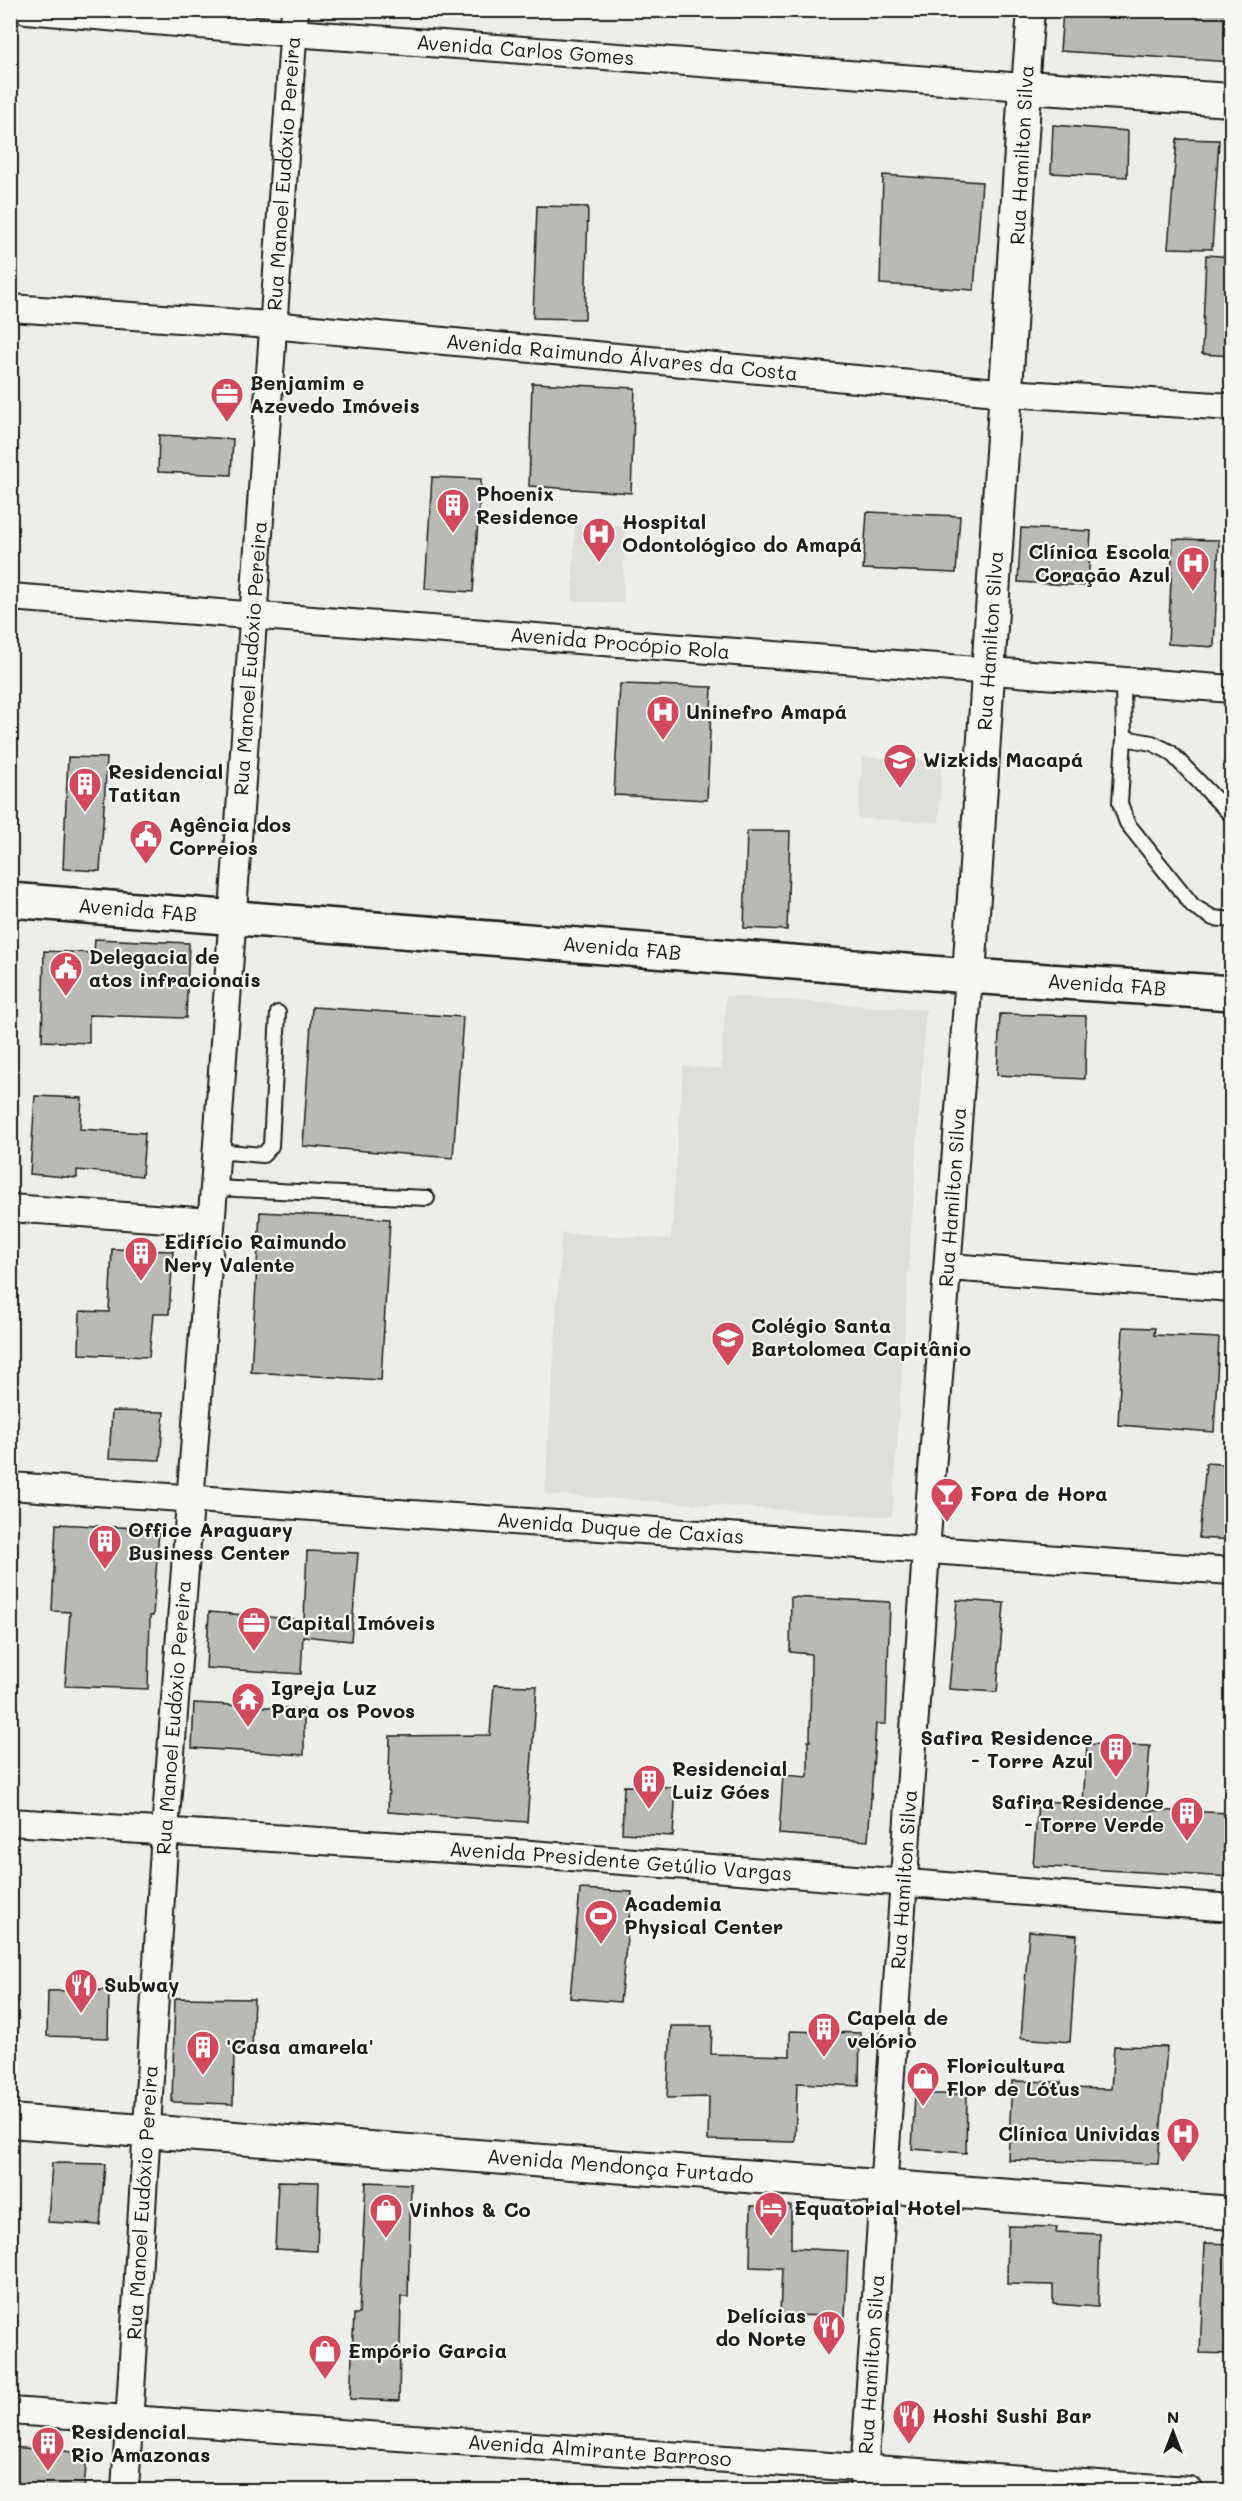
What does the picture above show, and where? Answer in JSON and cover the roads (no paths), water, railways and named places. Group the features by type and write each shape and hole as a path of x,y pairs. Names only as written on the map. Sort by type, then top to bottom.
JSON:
{"main road":[{"name":"Avenida FAB","path":"10,900 969,976 1232,993"}],"street":[{"name":"Avenida Carlos Gomes","path":"26,10 294,22 1025,87"},
{"name":"Rua Hamilton Silva","path":"864,2480 926,1551 969,976 987,673 1008,393 1030,10"},
{"name":"Rua Manoel Eudóxio Pereira","path":"125,2490 165,1831 214,1188 294,22"},
{"path":"1025,87 1232,100"},
{"name":"Avenida Raimundo Álvares da Costa","path":"10,308 272,325 1008,393 1232,407"},
{"name":"Avenida Procópio Rola","path":"10,597 253,613 987,673 1232,689"},
{"path":"10,1208 211,1222"},
{"path":"949,1267 1232,1288"},
{"name":"Avenida Duque de Caxias","path":"10,1486 1232,1571"},
{"name":"Avenida Presidente Getúlio Vargas","path":"10,1822 531,1854 1232,1908"},
{"name":"Avenida Mendonça Furtado","path":"10,2121 1232,2213"},
{"name":"Avenida Almirante Barroso","path":"10,2411 864,2480 1190,2490"}],"lane":[{"path":"1123,682 1124,738 1120,803 1127,823 1193,906 1213,918 1232,920"},
{"path":"1124,738 1152,743 1170,752 1232,816"},
{"path":"216,1151 263,1155 271,1146 278,1013"},
{"path":"214,1188 427,1197"}],"place":[{"name":"Benjamim e Azevedo Imóveis","path":"227,423"},
{"name":"Phoenix Residence","path":"453,534"},
{"name":"Hospital Odontológico do Amapá","path":"599,563"},
{"name":"Clínica Escola Coração Azul","path":"1193,592"},
{"name":"Uninefro Amapá","path":"663,741"},
{"name":"Wizkids Macapá","path":"900,789"},
{"name":"Residencial Tatitan","path":"85,813"},
{"name":"Agência dos Correios","path":"146,865"},
{"name":"Delegacia de atos infracionais","path":"66,997"},
{"name":"Edifício Raimundo Nery Valente","path":"141,1282"},
{"name":"Colégio Santa Bartolomea Capitânio","path":"728,1367"},
{"name":"Fora de Hora","path":"947,1523"},
{"name":"Office Araguary Business Center","path":"105,1570"},
{"name":"Capital Imóveis","path":"254,1652"},
{"name":"Igreja Luz Para os Povos","path":"248,1728"},
{"name":"Safira Residence - Torre Azul","path":"1116,1778"},
{"name":"Residencial Luiz Góes","path":"649,1810"},
{"name":"Safira Residence - Torre Verde","path":"1187,1842"},
{"name":"Academia Physical Center","path":"601,1945"},
{"name":"Subway","path":"81,2014"},
{"name":"Capela de velório","path":"824,2058"},
{"name":"'Casa amarela'","path":"203,2076"},
{"name":"Floricultura Flor de Lótus","path":"923,2107"},
{"name":"Clínica Unividas","path":"1183,2163"},
{"name":"Equatorial Hotel","path":"771,2237"},
{"name":"Vinhos & Co","path":"386,2239"},
{"name":"Delícias do Norte","path":"829,2356"},
{"name":"Empório Garcia","path":"325,2380"},
{"name":"Hoshi Sushi Bar","path":"909,2445"},
{"name":"Residencial Rio Amazonas","path":"48,2472"}]}
